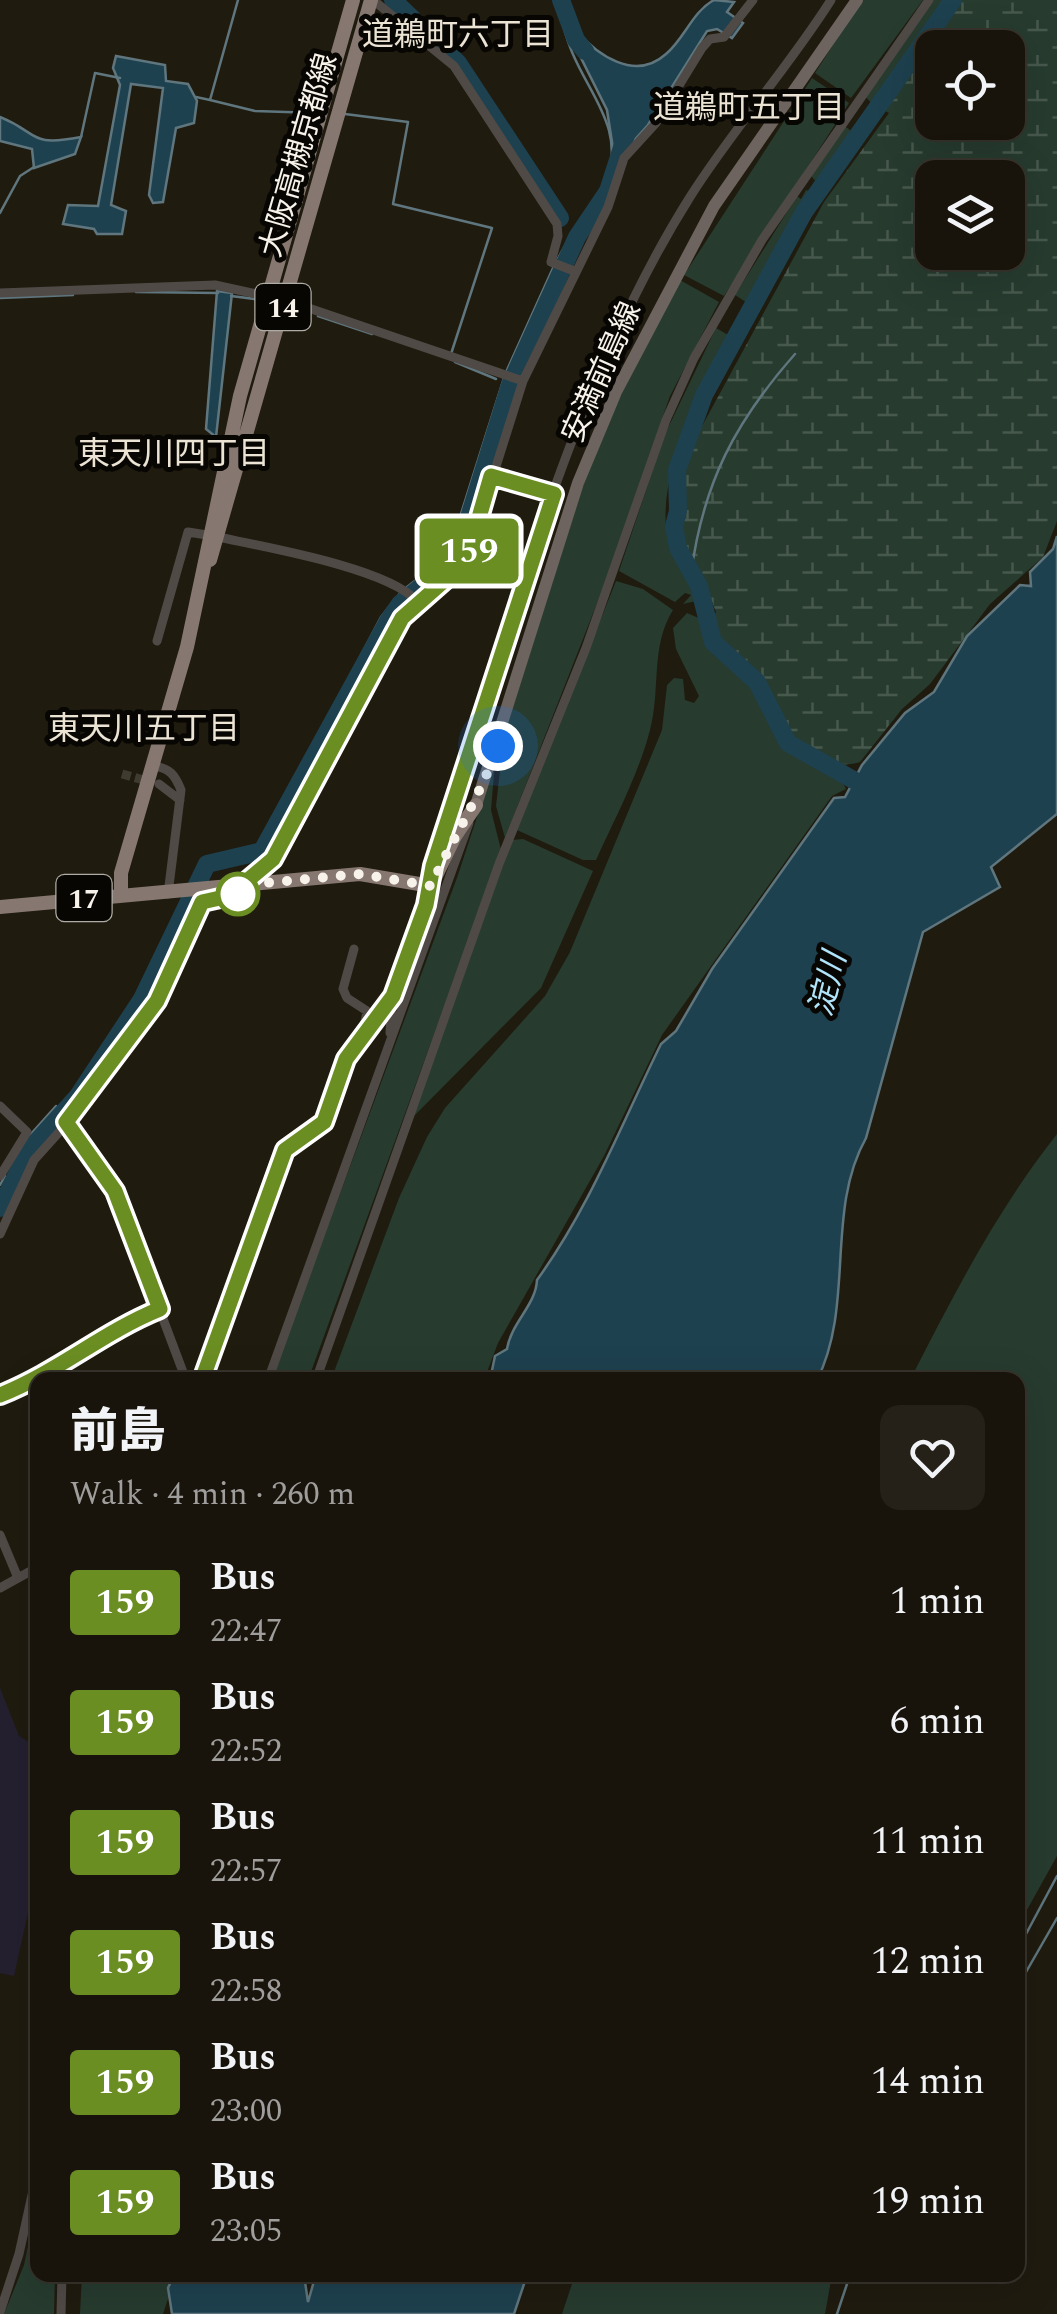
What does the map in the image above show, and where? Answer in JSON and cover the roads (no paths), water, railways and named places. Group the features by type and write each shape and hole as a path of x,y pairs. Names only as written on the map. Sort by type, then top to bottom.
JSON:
{"main road":[{"name":"大阪高槻京都線","path":"121,895 121,873 194,613 269,295 353,0"},
{"name":"大阪高槻京都線","path":"212,536 372,0"},
{"name":"安満前島線","path":"476,805 578,483 616,392 714,206 855,2"},
{"path":"431,886 455,836 476,805"},
{"name":"17","path":"0,908 360,874 431,886"}],"street":[{"path":"372,0 454,66 556,224 558,236 551,262 572,270"},
{"path":"0,1234 34,1160 157,1001 179,961 200,907 209,899 235,896 273,859 389,639 417,602 453,573 469,552 523,382 572,270 608,207 624,158 656,123 702,48 710,39 724,37 753,0"},
{"path":"390,1040 393,996 431,886 433,866 554,494 596,384 690,196 792,60 831,0"},
{"path":"319,1372 492,882 586,648 666,420 724,301 762,240 929,0"},
{"path":"0,293 216,285 285,300 523,382"},
{"path":"491,476 554,494"},
{"path":"157,641 188,532 281,550 405,588 417,602"},
{"path":"154,766 165,767 175,776 180,800 171,894 200,907"},
{"path":"159,784 180,800"},
{"path":"271,1372 476,805"},
{"path":"354,949 351,973 343,989 347,998 367,1011 362,1035"},
{"path":"205,1372 285,1150 324,1122 346,1059 393,996"},
{"path":"0,1106 27,1132 0,1176"},
{"path":"66,1122 115,1191 183,1372"},
{"path":"16,1150 34,1160"},
{"path":"50,1372 121,1327 160,1309"},
{"path":"0,1395 30,1381"},
{"path":"0,1534 18,1578"},
{"path":"0,1588 30,1571"},
{"path":"0,2312 30,2204"},
{"path":"61,2314 62,2282"}],"water":[{"path":"714,0 734,2 727,12 743,23 732,38 717,29 707,31 648,125 621,155 614,155 607,110 568,32 576,30 617,62 642,66 666,54 700,11"},
{"path":"116,56 165,65 166,81 188,84 197,101 194,123 176,128 163,202 153,203 149,195 163,88 131,84 111,205 126,211 122,234 97,234 94,229 63,224 68,205 98,206 120,85 113,68"},
{"path":"0,117 43,140 81,137 75,154 34,168 32,149 0,141"},
{"path":"217,291 232,293 216,437 206,429"},
{"name":"淀川","path":"1057,536 1057,814 991,867 1000,887 923,932 846,1196 835,1321 820,1372 492,1372 495,1356 507,1349 537,1280 589,1195 661,1044 676,1031 712,969 834,798 845,797 862,765 905,713 934,692 967,636 1020,585 1031,586 1030,572 1053,549"},
{"path":"171,2282 305,2282 308,2302 314,2282 525,2282 514,2314 172,2314"}],"waterway":[{"path":"196,97 210,100 238,0"},
{"path":"393,0 458,63 560,218"},
{"path":"555,0 572,52 603,114 612,146 601,193 557,261"},
{"path":"561,0 576,40 585,51"},
{"path":"873,791 788,743 757,682 713,642 699,586 678,548 674,526 678,511 677,470 704,395 804,212 953,0"},
{"path":"81,137 95,73 120,78"},
{"path":"210,100 255,111 317,113"},
{"path":"345,114 408,122 393,204 492,228 451,354"},
{"path":"0,1208 29,1150 78,1096 142,999 207,864 262,851 388,621 400,604 446,566 462,540 510,385 577,237 608,191 626,135"},
{"path":"0,213 20,176 34,167"},
{"path":"507,370 553,268"},
{"path":"136,292 218,293"},
{"path":"0,298 73,295"},
{"path":"231,296 263,300"},
{"path":"290,307 311,313"},
{"path":"318,316 372,334"},
{"path":"691,574 704,511 725,455 755,404 795,354"},
{"path":"455,362 496,379"},
{"path":"407,587 433,567 454,536 504,378"},
{"path":"310,752 381,617 401,592"},
{"path":"85,1110 142,1029"},
{"path":"30,1135 56,1106"},
{"path":"0,1185 5,1176"},
{"path":"1025,1936 1057,1876"},
{"path":"1025,1974 1057,1918"},
{"path":"837,2314 848,2282"}],"tunnel":[{"path":"122,774 151,782"}],"district":[{"name":"道鵜町六丁目","path":"458,34"},
{"name":"道鵜町五丁目","path":"749,107"},
{"name":"東天川四丁目","path":"174,453"},
{"name":"東天川五丁目","path":"144,728"}]}
